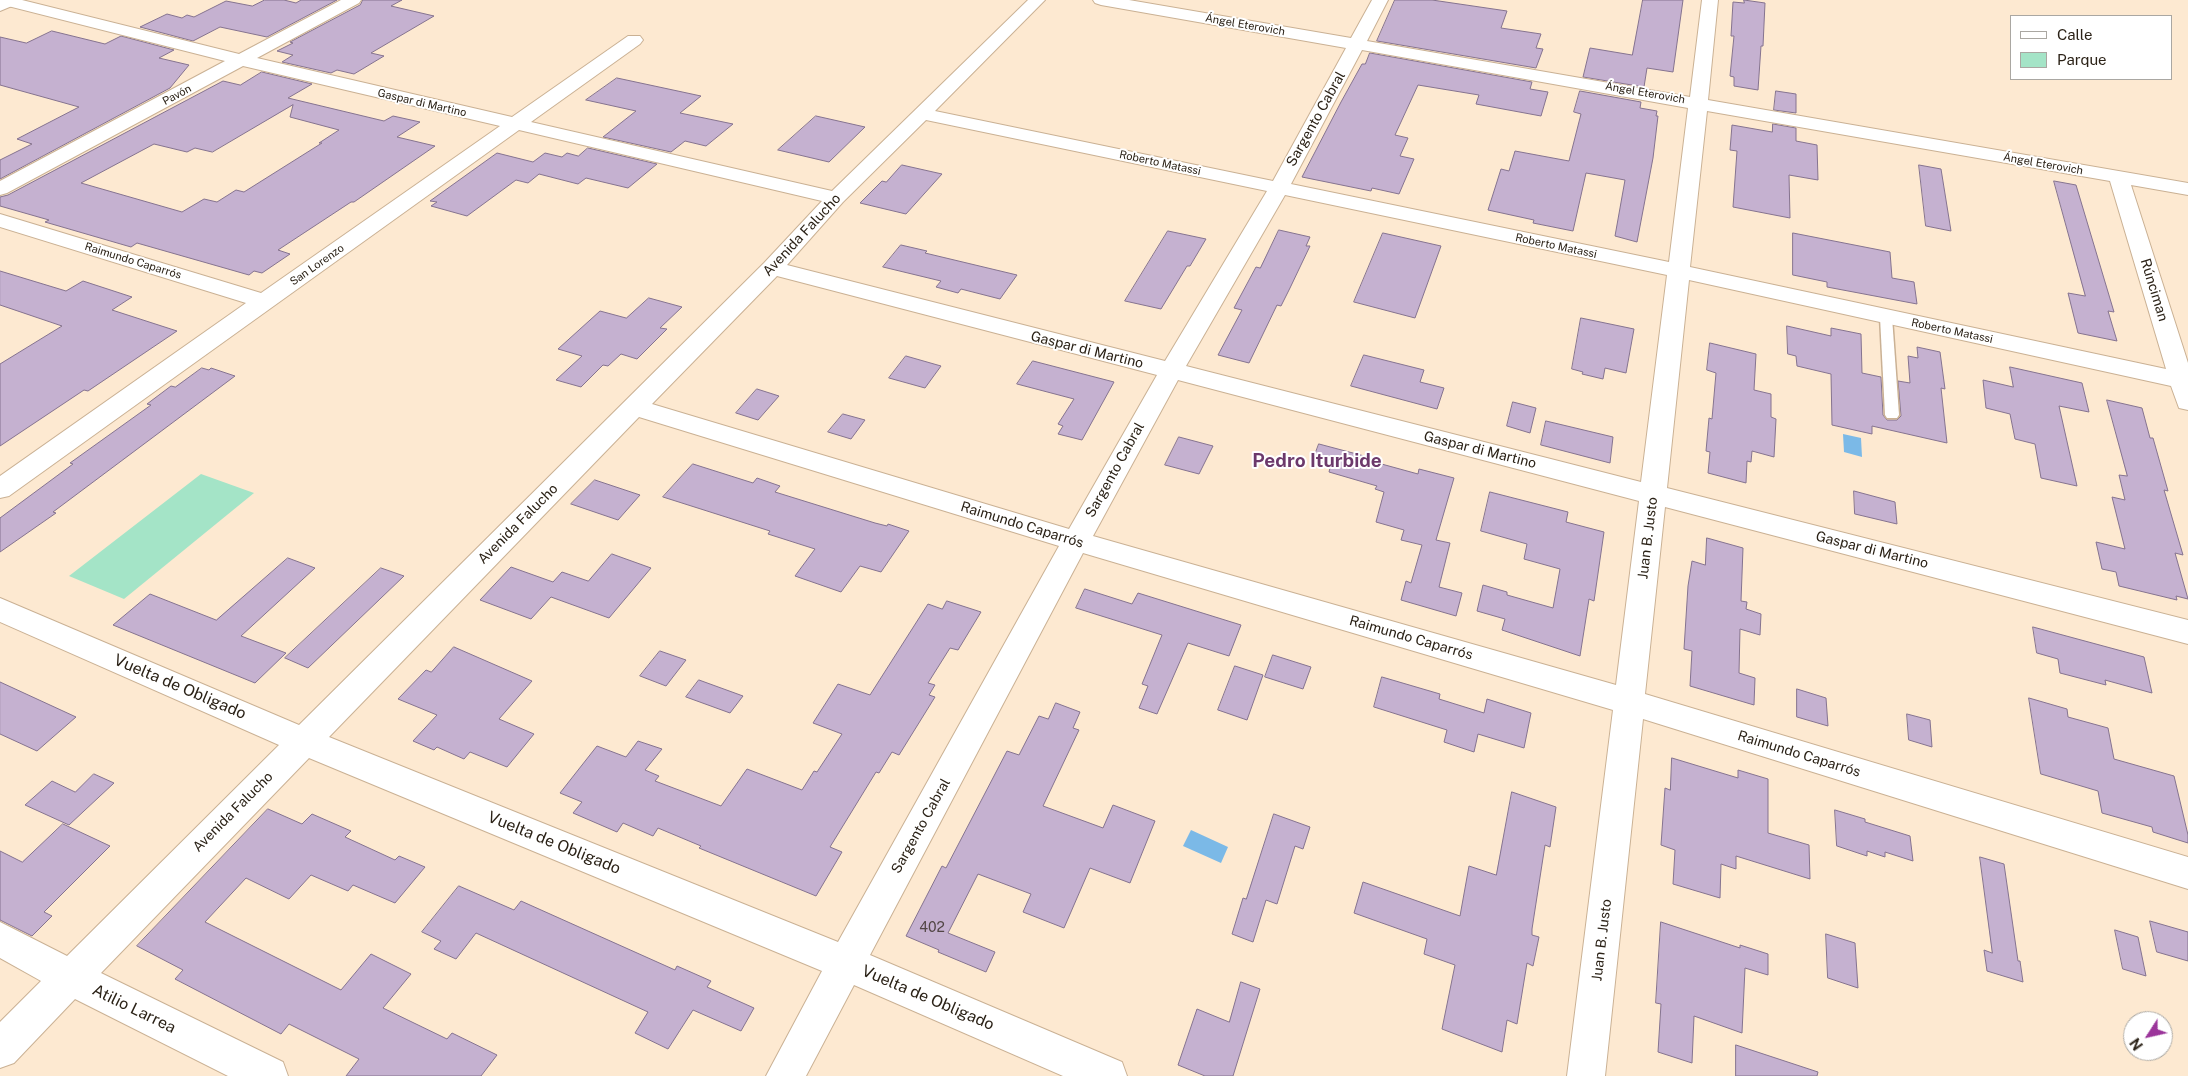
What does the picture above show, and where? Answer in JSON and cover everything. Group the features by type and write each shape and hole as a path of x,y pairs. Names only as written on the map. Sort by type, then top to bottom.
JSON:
{"street":[{"name":"Pavón","path":"0,189 353,0"},
{"name":"Avenida Falucho","path":"0,1049 772,268 836,198 924,114 1037,0"},
{"name":"Ángel Eterovich","path":"1101,0 1698,102 2188,189"},
{"name":"Sargento Cabral","path":"785,1076 1170,371 1279,188 1380,0"},
{"name":"Juan B. Justo","path":"1586,1076 1710,0"},
{"name":"Gaspar di Martino","path":"6,2 515,125 836,198"},
{"name":"San Lorenzo","path":"0,489 634,40"},
{"name":"Roberto Matassi","path":"924,114 1679,271 1886,317 2186,388"},
{"name":"Rúnciman","path":"2119,178 2186,388"},
{"name":"Raimundo Caparrós","path":"0,220 265,302"},
{"name":"Gaspar di Martino","path":"772,268 2188,632"},
{"name":"Raimundo Caparrós","path":"633,407 1076,541 1629,702 2188,873"},
{"name":"Vuelta de Obligado","path":"0,609 303,741 846,963 1108,1076"},
{"name":"Atilio Larrea","path":"0,940 269,1076"}],"lane":[{"path":"1886,317 1892,415"}],"green space":[{"path":"201,474 254,493 124,599 69,576"}],"water":[{"path":"1843,434 1861,438 1862,457 1844,452"},
{"path":"1191,830 1228,847 1221,863 1183,846"}],"building":[{"path":"265,0 284,0 296,3 301,0 337,0 267,37 220,27 193,41 140,27 167,14 182,18 187,15 194,17 226,1 252,6"},
{"path":"363,0 402,0 391,6 434,16 371,53 384,56 354,74 337,70 331,73 282,62 293,55 277,51 293,43 290,42 360,5"},
{"path":"1395,0 1432,0 1507,11 1501,28 1541,34 1536,48 1543,49 1536,68 1377,41"},
{"path":"1643,0 1683,0 1673,72 1647,68 1644,87 1583,77 1590,48 1632,55"},
{"path":"1744,0 1765,3 1758,90 1734,86 1734,77 1730,76 1734,36 1731,36 1733,2 1744,3"},
{"path":"52,31 105,44 121,36 174,50 159,58 189,65 170,88 0,179 0,160 32,144 17,139 79,107 0,85 0,37 26,43"},
{"path":"1370,53 1532,82 1530,89 1548,92 1541,116 1476,104 1479,95 1418,85 1395,135 1408,138 1400,156 1414,159 1399,194 1372,188 1371,191 1302,177 1341,102"},
{"path":"262,72 312,84 288,98 384,121 393,116 420,122 397,137 435,146 354,202 351,202 278,250 290,254 262,273 254,271 249,275 137,243 131,247 45,222 49,220 0,206 0,197 8,195 223,81 240,85","holes":["293,105 290,117 339,130 319,143 322,143 244,192 236,190 217,202 204,199 182,212 81,183 154,144 187,152 195,148 212,152"]},
{"path":"617,78 701,96 680,113 733,124 706,146 685,141 671,152 603,137 636,111 586,100"},
{"path":"1580,91 1641,102 1640,108 1657,111 1653,158 1637,242 1615,236 1625,180 1586,173 1573,231 1533,223 1534,220 1488,210 1501,169 1509,171 1515,151 1569,161 1581,114 1574,112"},
{"path":"1776,91 1796,94 1796,113 1774,110"},
{"path":"816,116 865,127 829,162 778,150"},
{"path":"1773,124 1796,128 1796,141 1817,145 1818,180 1789,175 1790,218 1733,207 1737,151 1730,150 1732,125 1772,132"},
{"path":"588,148 657,164 628,188 586,178 578,184 539,174 528,183 516,180 467,216 431,206 437,202 430,201 497,153 533,162 545,153 562,157 567,153 578,156"},
{"path":"902,165 942,174 906,214 860,203 882,181 886,182"},
{"path":"1919,165 1941,169 1951,231 1926,226"},
{"path":"2054,181 2076,185 2114,312 2108,311 2117,341 2078,333 2068,293 2085,296"},
{"path":"1279,230 1310,237 1306,246 1310,246 1290,288 1281,306 1277,305 1249,363 1218,355 1242,310 1234,308 1256,267 1260,268"},
{"path":"1168,231 1206,239 1161,309 1125,301"},
{"path":"1383,233 1441,246 1415,318 1354,302"},
{"path":"1793,233 1890,252 1892,278 1914,282 1917,304 1827,287 1827,282 1793,275"},
{"path":"901,245 927,251 925,253 1017,275 1000,299 961,289 958,293 936,287 941,281 883,267"},
{"path":"0,271 66,291 83,281 132,297 112,310 177,331 88,391 84,390 0,446 0,364 62,326 0,305"},
{"path":"649,298 682,307 660,328 667,329 637,359 621,354 608,366 603,365 581,387 556,380 582,356 558,349 600,311 626,318"},
{"path":"1581,318 1634,329 1626,373 1605,368 1603,379 1582,374 1583,372 1572,369"},
{"path":"1787,326 1831,336 1831,328 1861,334 1862,373 1881,377 1883,415 1887,420 1897,420 1901,416 1898,381 1910,383 1908,356 1918,358 1917,347 1940,352 1945,389 1941,388 1947,443 1872,426 1872,434 1832,425 1831,374 1797,366 1796,356 1788,354"},
{"path":"1710,343 1756,354 1754,390 1771,394 1771,417 1776,419 1774,457 1752,451 1751,462 1747,461 1746,483 1708,473 1710,452 1706,451 1709,418 1712,419 1716,373 1707,370"},
{"path":"1364,355 1424,370 1420,382 1444,388 1437,409 1351,386"},
{"path":"906,356 941,366 925,388 889,378"},
{"path":"1033,361 1114,382 1082,440 1058,434 1063,426 1058,424 1074,399 1017,384"},
{"path":"2010,367 2082,383 2089,412 2059,406 2077,486 2041,478 2035,444 2015,439 2010,414 1986,408 1983,380 2013,387"},
{"path":"202,368 209,370 211,368 235,376 53,512 56,513 0,552 0,518 73,464 70,463 151,405 147,404 171,386 175,387"},
{"path":"757,389 779,396 758,420 736,413"},
{"path":"2107,400 2142,408 2150,438 2153,438 2168,491 2164,490 2183,555 2175,553 2188,599 2176,596 2177,600 2119,586 2116,572 2102,569 2096,542 2125,549 2112,497 2125,500 2119,475 2127,476"},
{"path":"1513,402 1536,408 1530,433 1507,426"},
{"path":"843,414 865,420 851,439 828,432"},
{"path":"1546,421 1613,437 1610,463 1541,445"},
{"path":"1179,437 1213,446 1199,474 1165,465"},
{"path":"1319,444 1368,457 1367,460 1418,474 1419,469 1454,478 1436,540 1450,543 1439,587 1462,593 1456,616 1401,600 1406,581 1411,583 1422,545 1401,540 1404,530 1376,522 1384,492 1375,489 1377,486 1329,472 1330,468 1312,463"},
{"path":"693,464 753,483 757,478 780,486 775,492 875,523 887,526 888,524 909,531 881,572 860,566 841,592 795,576 815,549 768,534 770,531 663,497"},
{"path":"595,480 640,495 618,520 571,504"},
{"path":"1854,491 1895,502 1897,524 1855,514"},
{"path":"1490,492 1568,512 1566,522 1604,532 1594,601 1589,599 1580,656 1502,630 1505,619 1477,611 1483,585 1507,592 1507,595 1553,608 1560,569 1524,559 1527,544 1481,531"},
{"path":"1707,538 1743,548 1741,601 1747,602 1746,609 1761,614 1760,635 1740,629 1739,673 1755,678 1754,705 1690,686 1692,651 1684,649 1688,586 1692,561 1705,565"},
{"path":"612,554 651,568 609,618 551,597 531,619 480,600 511,567 553,582 562,572 588,581"},
{"path":"288,558 315,568 241,636 286,653 255,683 113,625 150,594 216,620"},
{"path":"381,568 404,576 308,668 285,658"},
{"path":"1085,589 1132,604 1138,593 1241,625 1229,656 1188,643 1157,714 1139,708 1148,686 1142,684 1162,635 1076,608"},
{"path":"947,601 981,612 958,650 950,648 928,683 935,685 929,695 935,697 899,755 892,752 879,773 876,772 830,847 842,852 816,896 699,848 701,846 658,828 653,836 623,823 617,832 573,813 582,802 560,793 597,746 626,757 638,741 662,749 645,770 659,776 655,781 721,806 747,769 802,790 814,771 817,772 842,734 813,723 838,684 870,695 928,604 942,609"},
{"path":"2033,627 2144,657 2152,693 2105,680 2106,685 2060,673 2058,659 2037,653"},
{"path":"454,647 532,681 499,719 534,734 507,767 470,752 464,759 437,747 434,750 413,741 437,715 398,699 426,670 431,672"},
{"path":"660,651 686,660 666,686 640,676"},
{"path":"1273,655 1311,667 1303,689 1265,677"},
{"path":"1235,666 1263,675 1247,720 1218,710"},
{"path":"1382,677 1440,694 1439,699 1484,713 1487,699 1531,713 1524,748 1478,734 1474,752 1444,742 1447,730 1374,707"},
{"path":"699,680 743,696 730,713 686,697"},
{"path":"0,682 76,717 37,751 0,734"},
{"path":"1797,689 1826,698 1828,726 1797,717"},
{"path":"2029,698 2067,709 2068,717 2108,728 2114,759 2174,776 2188,835 2188,843 2153,832 2152,827 2102,813 2098,791 2041,774"},
{"path":"1056,703 1080,712 1073,728 1079,730 1043,806 1103,828 1113,805 1155,821 1130,883 1090,868 1064,928 1023,912 1031,894 978,874 948,933 995,952 986,972 906,936 942,866 946,868 1007,751 1019,755 1039,716 1048,719"},
{"path":"1907,714 1930,720 1932,747 1909,740"},
{"path":"1672,758 1738,778 1738,770 1768,779 1768,833 1809,845 1810,879 1736,856 1736,869 1721,864 1720,898 1673,884 1675,850 1661,845 1665,788 1670,790"},
{"path":"94,774 114,783 69,825 25,805 52,781 75,792"},
{"path":"1512,792 1556,807 1550,847 1545,845 1532,929 1532,935 1539,937 1533,966 1527,963 1517,1024 1507,1020 1502,1052 1442,1029 1455,965 1424,954 1427,939 1354,913 1363,882 1460,916 1469,866 1496,875"},
{"path":"268,809 302,824 312,814 351,831 345,837 395,860 399,856 425,867 395,903 353,885 348,891 311,875 289,899 246,878 205,922 341,990 371,954 411,974 383,1008 447,1039 452,1033 497,1055 481,1076 346,1076 359,1059 289,1024 281,1034 175,979 183,970 137,946"},
{"path":"1835,810 1865,819 1865,822 1910,836 1913,861 1885,852 1885,857 1867,851 1867,856 1837,846"},
{"path":"1274,814 1310,827 1303,849 1295,846 1277,904 1266,900 1253,942 1232,934 1243,898 1246,899"},
{"path":"63,824 110,846 44,912 52,916 32,936 0,920 0,851 22,862"},
{"path":"1980,857 2004,864 2018,961 2020,961 2023,982 1987,971 1984,950 1992,953"},
{"path":"459,886 514,910 521,901 675,970 677,966 711,981 707,987 754,1008 741,1031 693,1010 668,1049 635,1033 648,1012 476,933 456,959 434,949 441,941 422,932"},
{"path":"2150,921 2188,932 2188,961 2157,952"},
{"path":"1661,922 1740,948 1740,945 1768,954 1768,975 1745,968 1742,1033 1694,1016 1692,1063 1658,1052 1661,1004 1656,1003"},
{"path":"2115,930 2138,937 2146,976 2123,969"},
{"path":"1826,934 1855,943 1858,988 1828,978"},
{"path":"1241,982 1260,989 1233,1076 1205,1076 1178,1065 1197,1009 1229,1022"},
{"path":"1736,1045 1818,1072 1817,1076 1736,1076"}],"district":[{"name":"Pedro Iturbide","path":"1317,461"}]}
